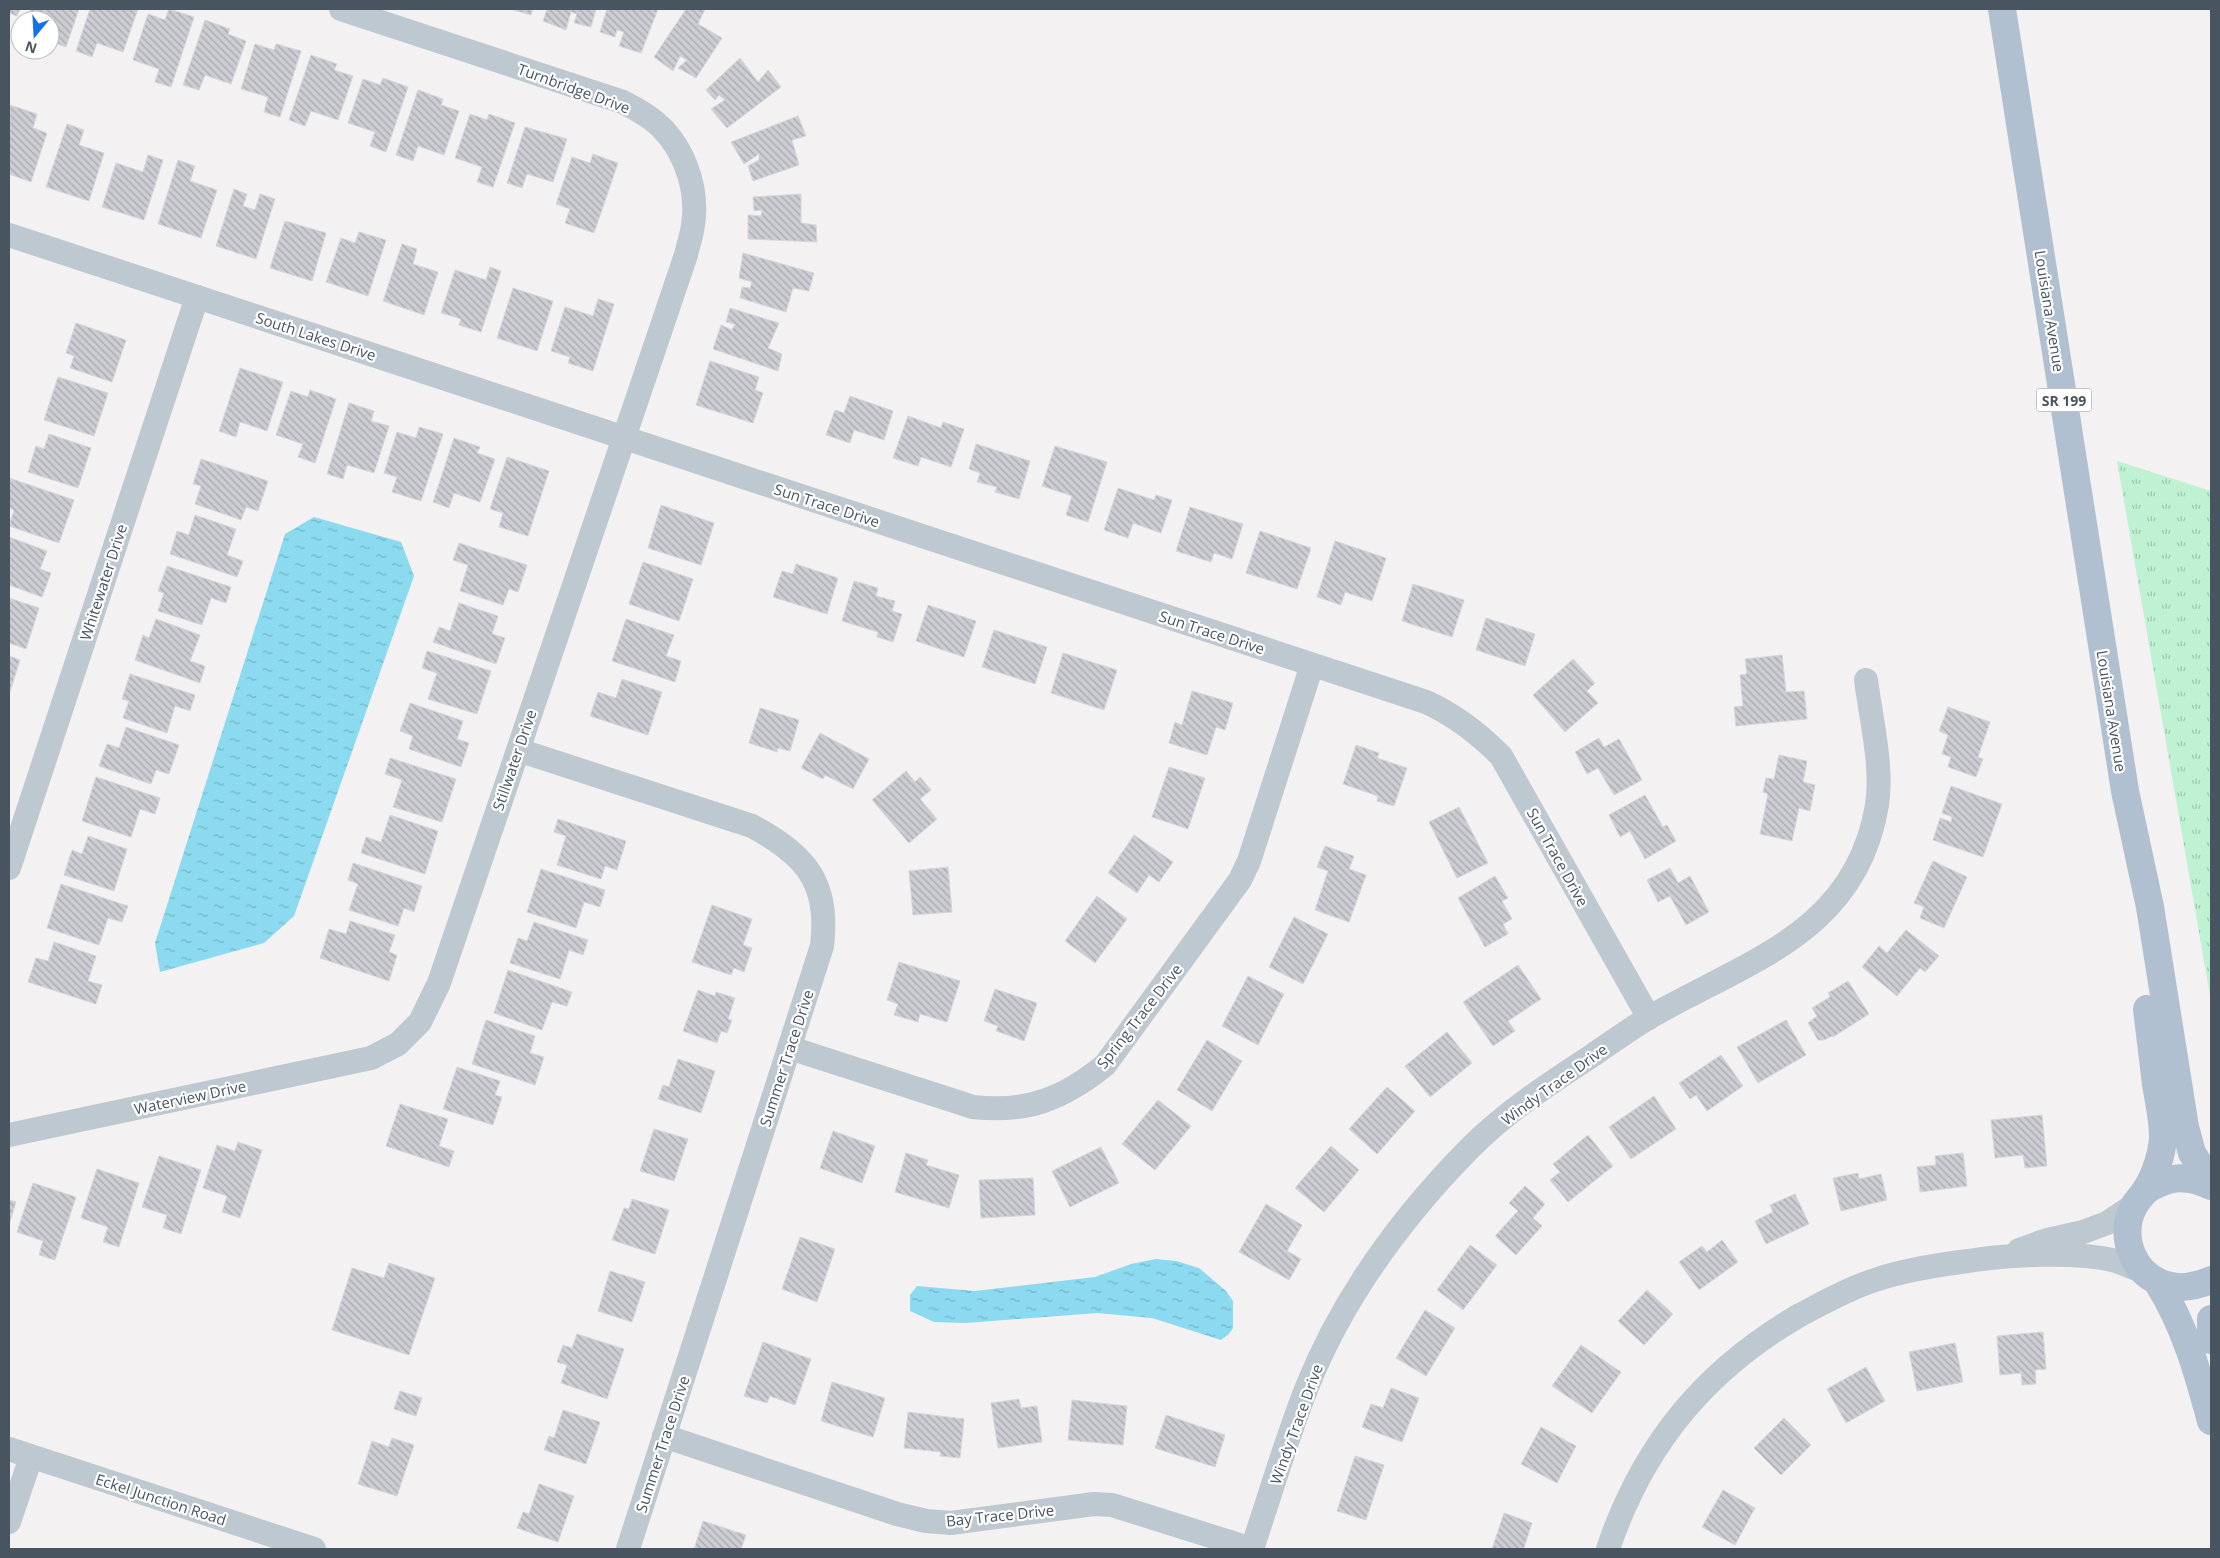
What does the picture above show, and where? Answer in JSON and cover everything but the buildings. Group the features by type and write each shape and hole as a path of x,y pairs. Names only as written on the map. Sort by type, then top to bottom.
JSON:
{"main road":[{"name":"Louisiana Avenue","path":"2002,9 2125,791 2150,907 2185,1127 2192,1153 2211,1184"},
{"name":"Louisiana Avenue","path":"2125,791 2139,944 2162,1130 2160,1158 2128,1222 2127,1240 2133,1258 2151,1277 2173,1306 2187,1341 2211,1421"},
{"name":"Louisiana Avenue","path":"2140,1198 2160,1181 2178,1177 2196,1179 2211,1184"},
{"path":"2151,1277 2176,1288 2194,1287 2211,1280"},
{"path":"2211,1318 2211,1340"}],"street":[{"name":"Turnbridge Drive","path":"341,9 623,102 651,119 671,138 686,166 694,196 693,225 686,255 623,437"},
{"name":"South Lakes Drive","path":"9,235 623,437"},
{"name":"Whitewater Drive","path":"9,868 197,297"},
{"name":"Sun Trace Drive","path":"623,437 1426,702 1448,712 1483,738 1501,756 1649,1018"},
{"name":"Stillwater Drive","path":"370,1058 398,1044 420,1022 439,983 623,437"},
{"name":"Spring Trace Drive","path":"790,1048 973,1107 993,1110 1051,1100 1085,1082 1105,1065 1240,880 1249,861 1312,665"},
{"name":"Windy Trace Drive","path":"1252,1549 1308,1384 1332,1334 1362,1281 1399,1227 1473,1146 1512,1112 1557,1079 1649,1018 1797,936 1821,916 1843,890 1858,864 1871,831 1877,802 1878,775 1866,680"},
{"name":"Summer Trace Drive","path":"518,750 752,826 780,842 797,855 817,886 825,924 822,946 790,1048 628,1549"},
{"name":"Waterview Drive","path":"9,1135 370,1058"},
{"path":"1998,1256 2047,1240 2083,1232 2107,1223 2140,1198"},
{"path":"1608,1549 1617,1521 1638,1477 1659,1442 1706,1386 1730,1363 1767,1334 1824,1302 1870,1281 1918,1268 1998,1256 2076,1256 2112,1260 2151,1277"},
{"name":"Bay Trace Drive","path":"664,1436 897,1514 926,1521 951,1522 1094,1504 1112,1505 1252,1549"},
{"path":"9,1522 20,1453"},
{"name":"Eckel Junction Road","path":"20,1453 314,1549"}],"green space":[{"path":"2117,461 2211,491 2211,1001"}],"water":[{"path":"314,517 401,542 414,576 294,916 264,943 160,972 155,943 285,534"},
{"path":"1156,1259 1176,1261 1199,1268 1226,1291 1233,1301 1233,1328 1229,1334 1221,1340 1152,1318 1097,1313 966,1323 934,1322 910,1311 910,1295 917,1286 975,1291 1095,1277 1131,1264"}]}
